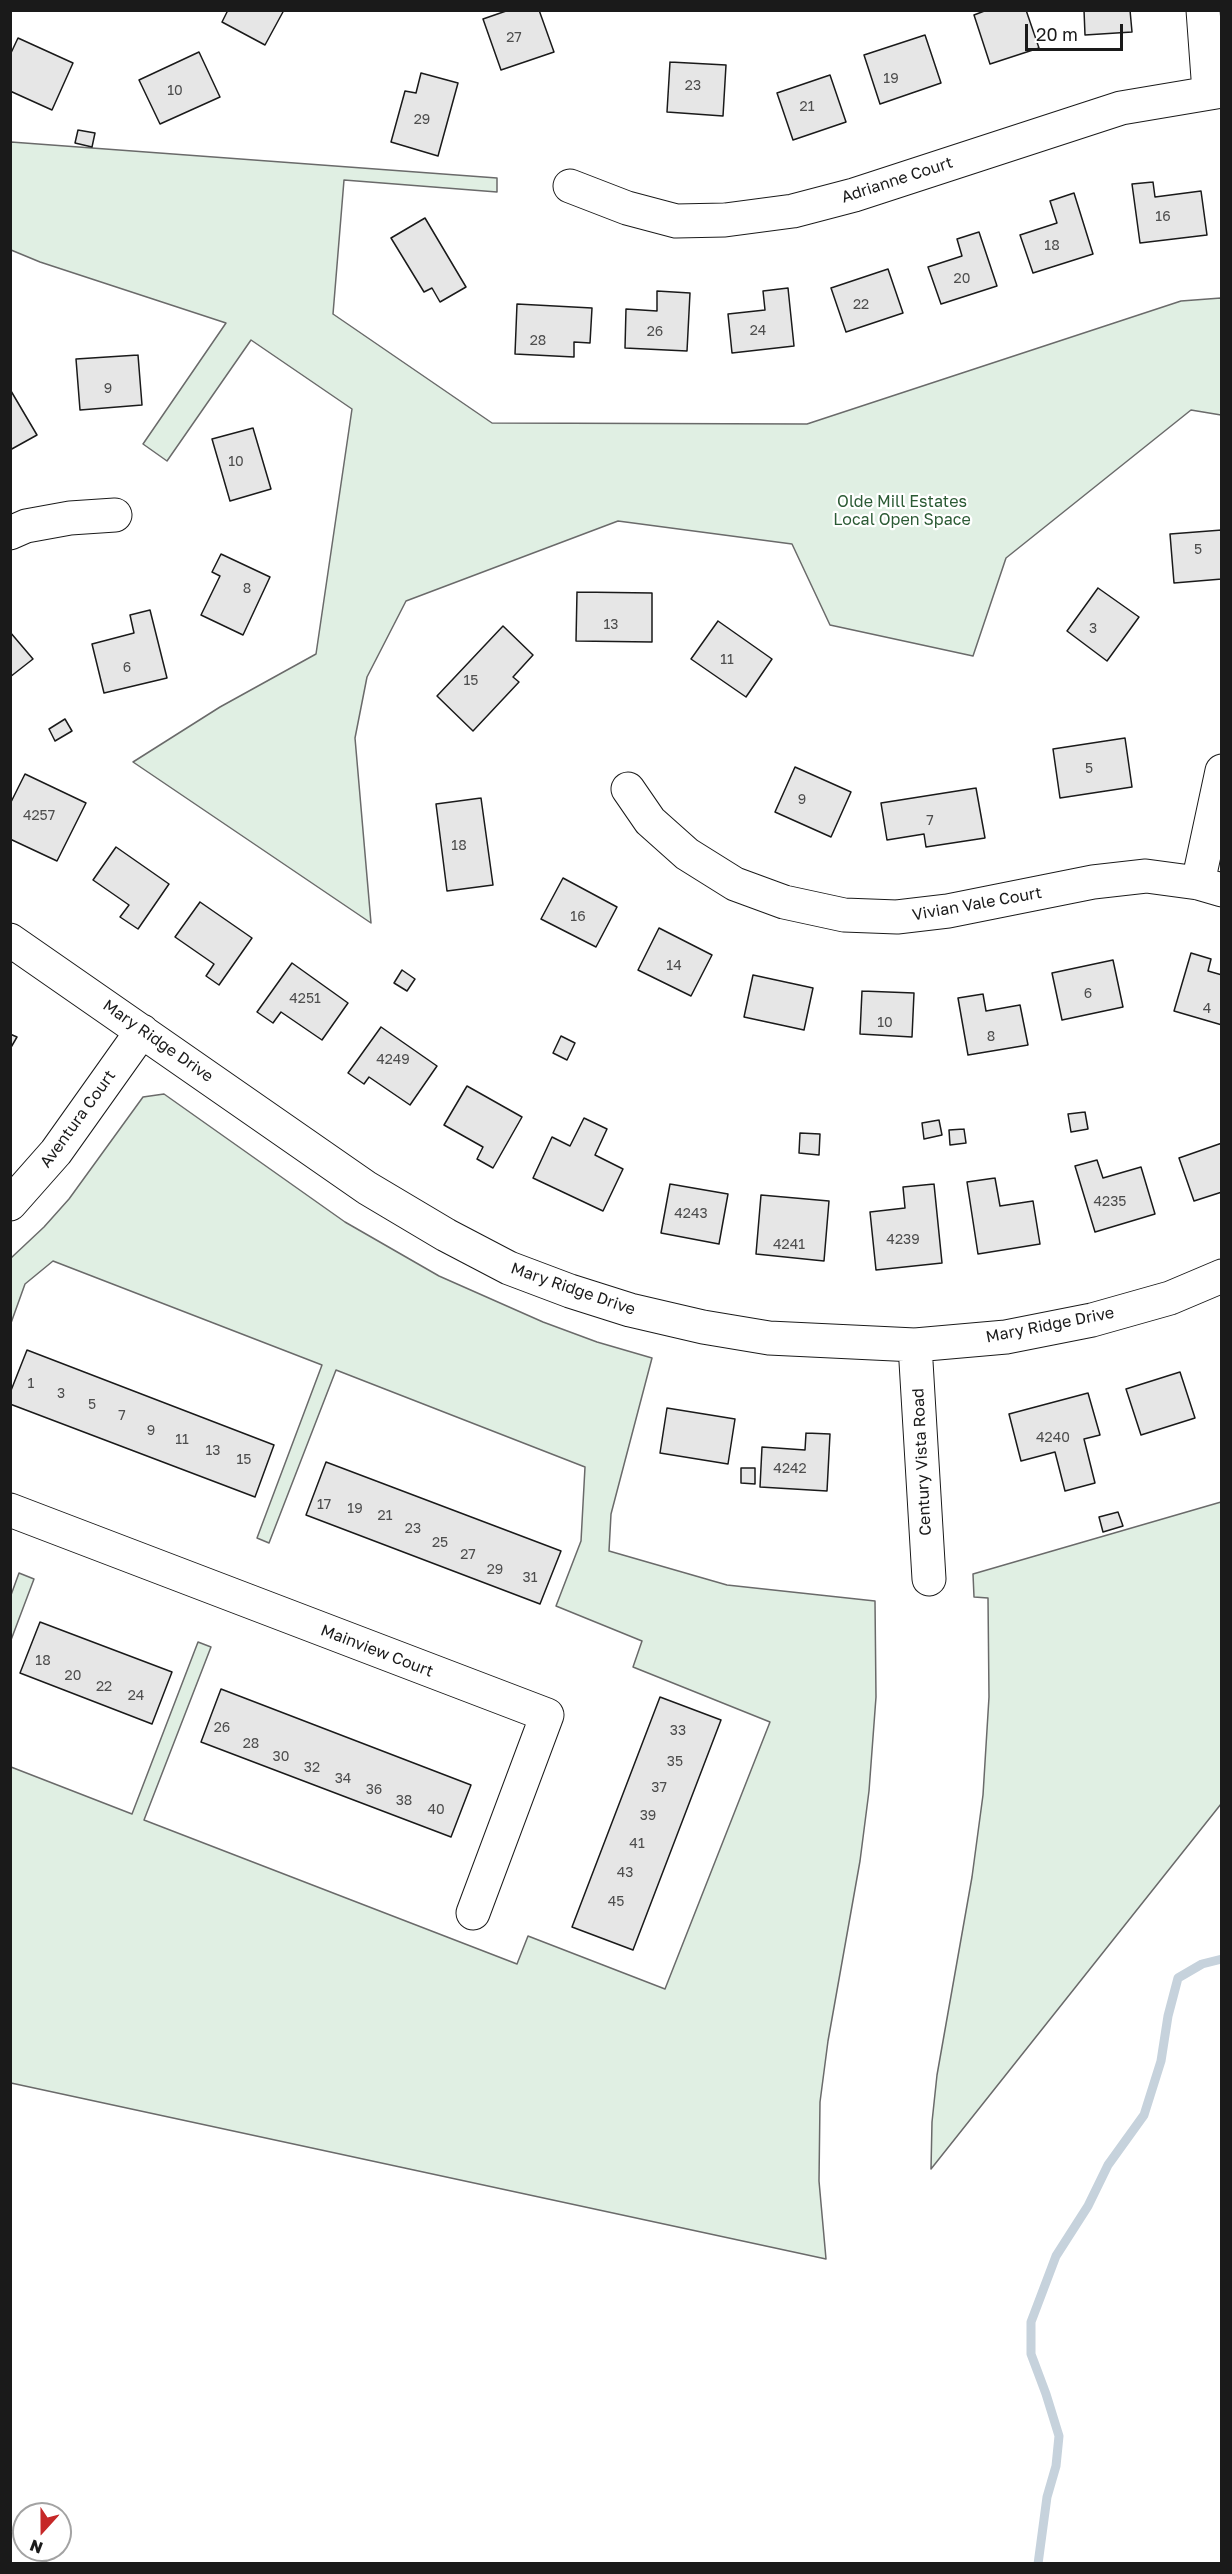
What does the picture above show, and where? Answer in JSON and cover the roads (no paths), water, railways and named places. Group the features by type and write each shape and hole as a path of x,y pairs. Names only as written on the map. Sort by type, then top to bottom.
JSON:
{"street":[{"path":"1203,10 1215,91"},
{"name":"Adrianne Court","path":"570,186 627,208 676,221 725,220 793,211 854,195 1121,108 1215,91"},
{"path":"10,532 26,526 70,518 115,515"},
{"path":"1210,886 1221,771"},
{"name":"Vivian Vale Court","path":"628,789 650,821 687,854 735,884 784,902 844,915 897,917 948,911 1093,882 1146,876 1210,886"},
{"name":"Mary Ridge Drive","path":"10,939 367,1188 446,1235 509,1268 630,1310 703,1327 769,1338 915,1345 1006,1337 1092,1320 1170,1298 1221,1276"},
{"name":"Aventura Court","path":"10,1204 56,1152 142,1030"},
{"name":"Century Vista Road","path":"915,1345 929,1579"},
{"name":"Mainview Court","path":"10,1510 547,1715 473,1913"}],"waterway":[{"path":"1038,2564 1047,2497 1056,2466 1059,2436 1031,2354 1031,2322 1056,2256 1088,2206 1108,2165 1144,2115 1161,2061 1168,2016 1178,1978 1202,1964 1222,1959"}],"park label":[{"name":"Olde Mill Estates Local Open Space","path":"902,511"}]}
